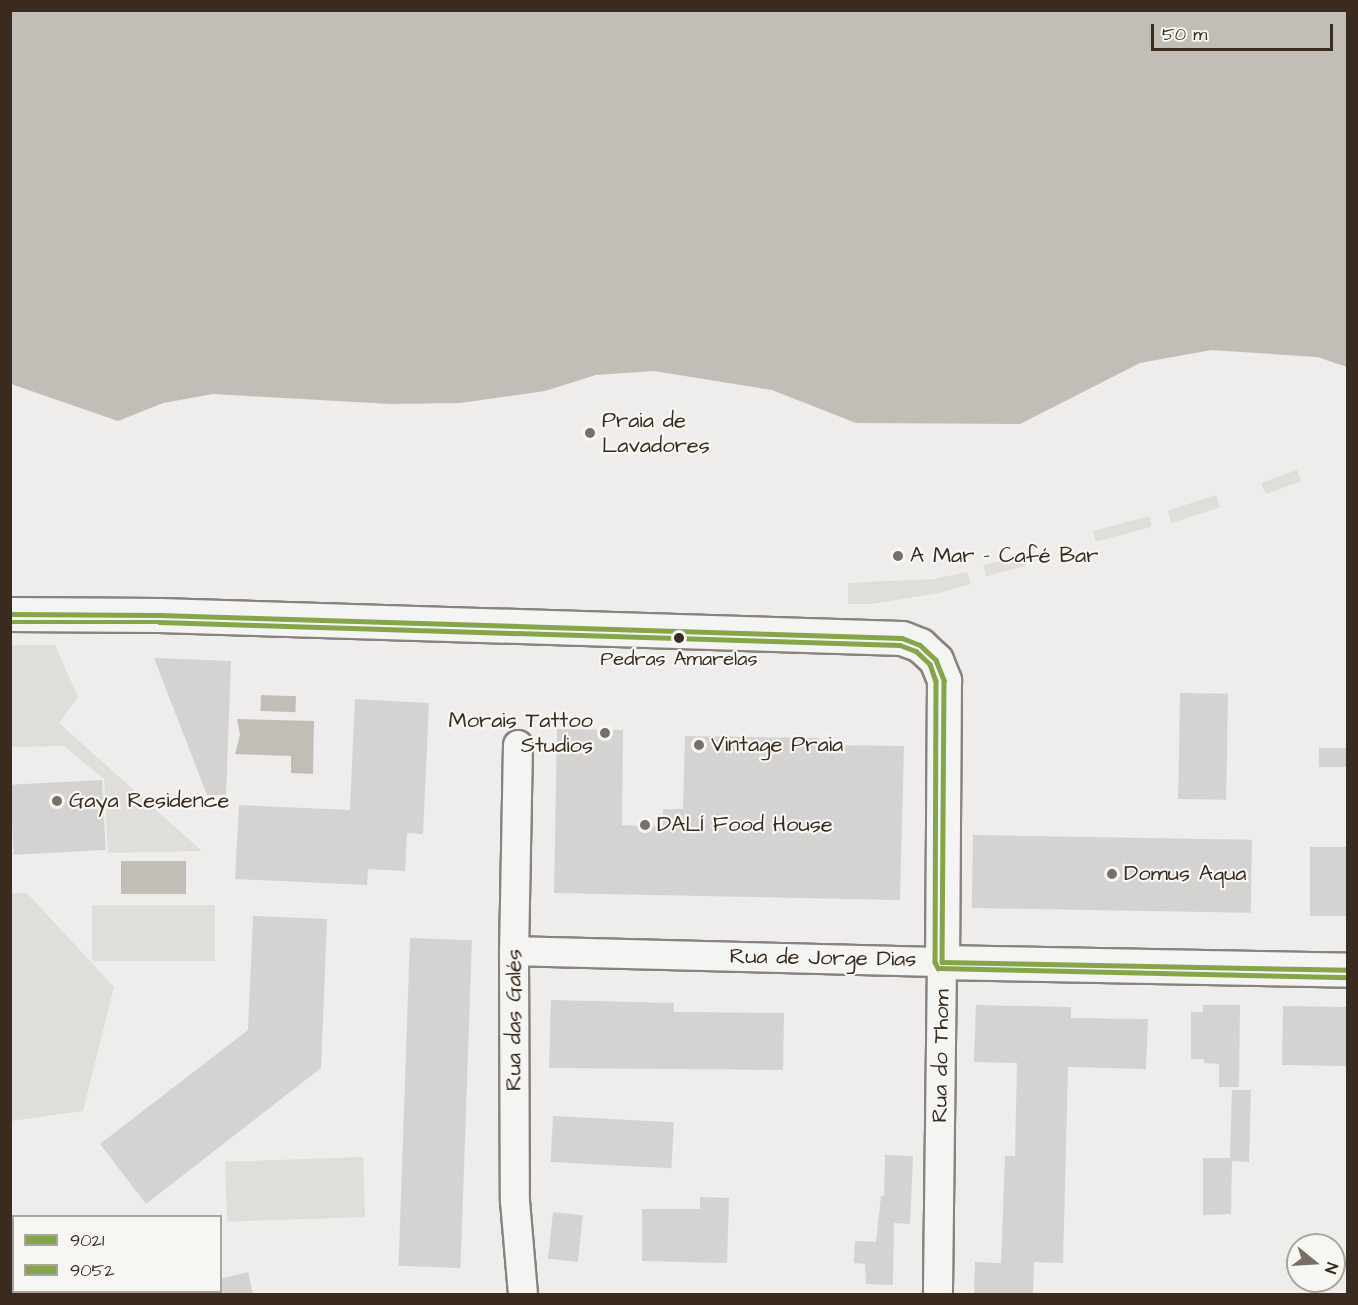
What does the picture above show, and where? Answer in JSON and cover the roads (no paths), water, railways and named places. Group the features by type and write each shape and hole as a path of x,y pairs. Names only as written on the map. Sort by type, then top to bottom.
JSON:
{"main road":[{"name":"Rua do Thom","path":"10,614 159,615 902,638 920,645 936,660 944,680 942,962"},
{"name":"Rua de Jorge Dias","path":"942,962 1347,970"}],"street":[{"name":"Rua das Galés","path":"518,745 514,951 515,1201 523,1294"},
{"name":"Rua de Jorge Dias","path":"514,951 942,962"},
{"name":"Rua do Thom","path":"938,1294 942,962"}],"place":[{"name":"Praia de Lavadores","path":"590,433"},
{"name":"A Mar - Café Bar","path":"898,556"},
{"name":"Pedras Amarelas","path":"679,638"},
{"name":"Morais Tattoo Studios","path":"605,733"},
{"name":"Vintage Praia","path":"699,745"},
{"name":"Gaya Residence","path":"57,801"},
{"name":"DALÍ Food House","path":"645,825"},
{"name":"Domus Aqua","path":"1112,874"}]}
